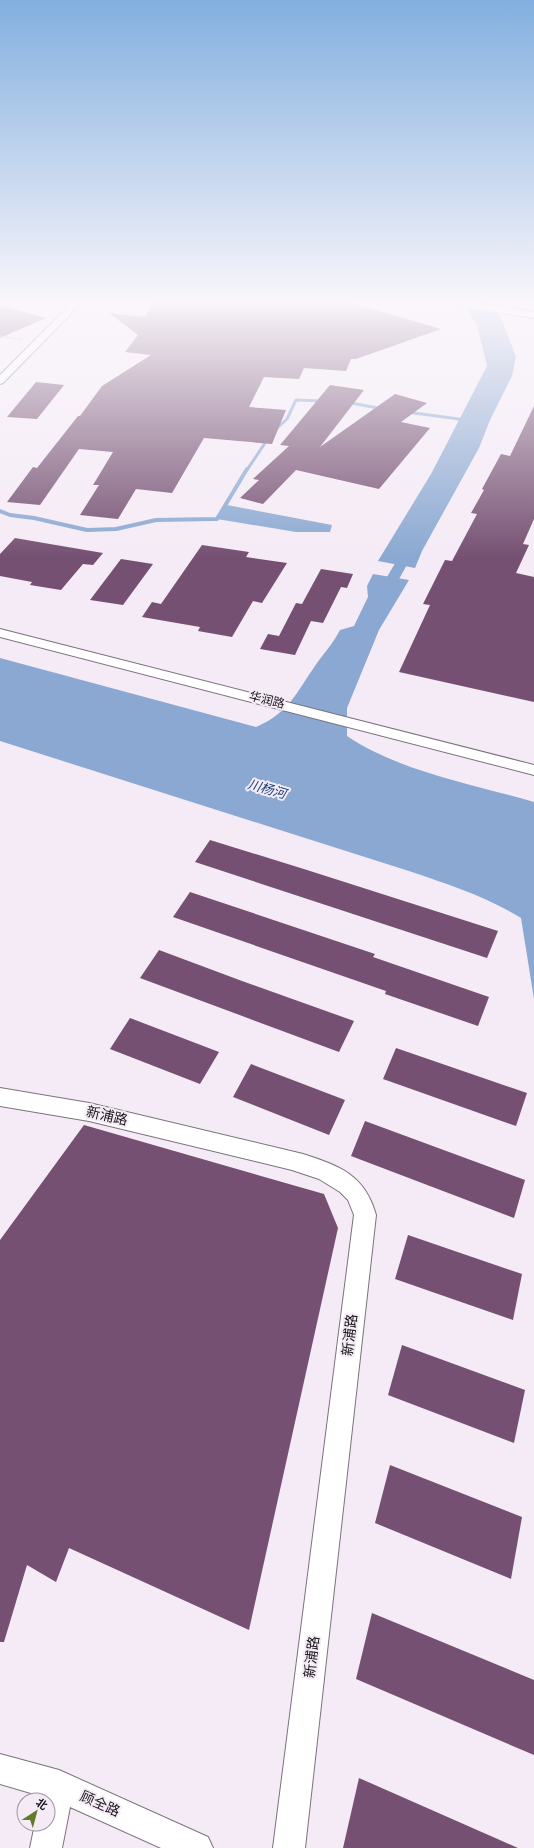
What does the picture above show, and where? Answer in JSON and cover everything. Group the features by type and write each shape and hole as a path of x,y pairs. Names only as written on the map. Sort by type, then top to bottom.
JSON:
{"street":[{"name":"华润路","path":"0,633 356,723 534,770"},
{"name":"新浦路","path":"0,1097 89,1112 292,1160 319,1168 339,1178 357,1194 363,1204 365,1215 289,1848"},
{"name":"顾全路","path":"0,1769 59,1786 197,1848"},
{"path":"46,1848 59,1786"}],"water":[{"path":"477,385 507,385 490,420 479,448 422,551 415,568 378,561 431,474"},
{"path":"227,505 332,525 330,532 296,532 217,519"},
{"name":"川杨河","path":"373,574 409,580 379,630 347,708 347,736 390,759 414,768 462,783 534,802 534,999 521,918 495,904 468,892 412,872 0,741 0,658 256,727 284,709 297,693 340,630 354,626 368,597 367,586"}],"building":[{"path":"33,385 64,385 37,419 7,417"},
{"path":"260,385 249,407 286,410 272,444 204,438 172,493 136,489 118,519 80,515 99,485 93,485 113,452 79,449 40,505 7,502 33,467 37,468 78,416 80,416 102,386"},
{"path":"330,385 364,390 320,447 395,394 427,403 401,422 430,428 379,489 296,470 263,504 240,498 259,480 253,479 289,446 280,445"},
{"path":"534,406 534,519 523,544 529,545 516,573 534,577 534,702 399,672 430,605 423,604 445,560 452,561 477,514 471,513 484,490 482,489 501,454 510,456"},
{"path":"15,538 103,553 93,565 83,564 61,590 30,585 32,582 0,576 0,554"},
{"path":"202,545 249,552 246,557 287,563 262,603 253,601 232,637 198,631 200,627 142,617 152,602 161,604"},
{"path":"121,559 153,564 123,605 90,600"},
{"path":"321,569 353,574 347,588 341,587 323,623 311,621 295,655 260,649 268,634 279,636 296,603 302,604"},
{"path":"210,840 498,931 487,958 195,862"},
{"path":"190,892 375,954 373,957 489,997 478,1026 385,994 386,991 173,917"},
{"path":"159,950 354,1021 339,1052 140,978"},
{"path":"130,1018 219,1052 200,1084 110,1049"},
{"path":"396,1048 527,1093 516,1126 383,1079"},
{"path":"251,1064 345,1100 329,1135 233,1097"},
{"path":"365,1121 525,1180 514,1218 351,1156"},
{"path":"84,1125 324,1194 338,1228 249,1630 69,1548 56,1582 27,1565 4,1642 0,1642 0,1240"},
{"path":"408,1235 522,1274 513,1320 395,1279"},
{"path":"402,1345 525,1390 514,1443 388,1395"},
{"path":"390,1465 522,1517 511,1579 375,1523"},
{"path":"372,1613 534,1680 534,1755 356,1679"},
{"path":"359,1778 518,1848 343,1848"}],"waterway":[{"path":"274,431 287,419 296,400 323,401"},
{"path":"346,402 383,409"},
{"path":"407,412 466,420"},
{"path":"247,470 269,437"},
{"path":"0,511 10,515 34,518 87,530 116,529 156,520 217,519 247,469"},
{"path":"381,599 413,543"}]}
